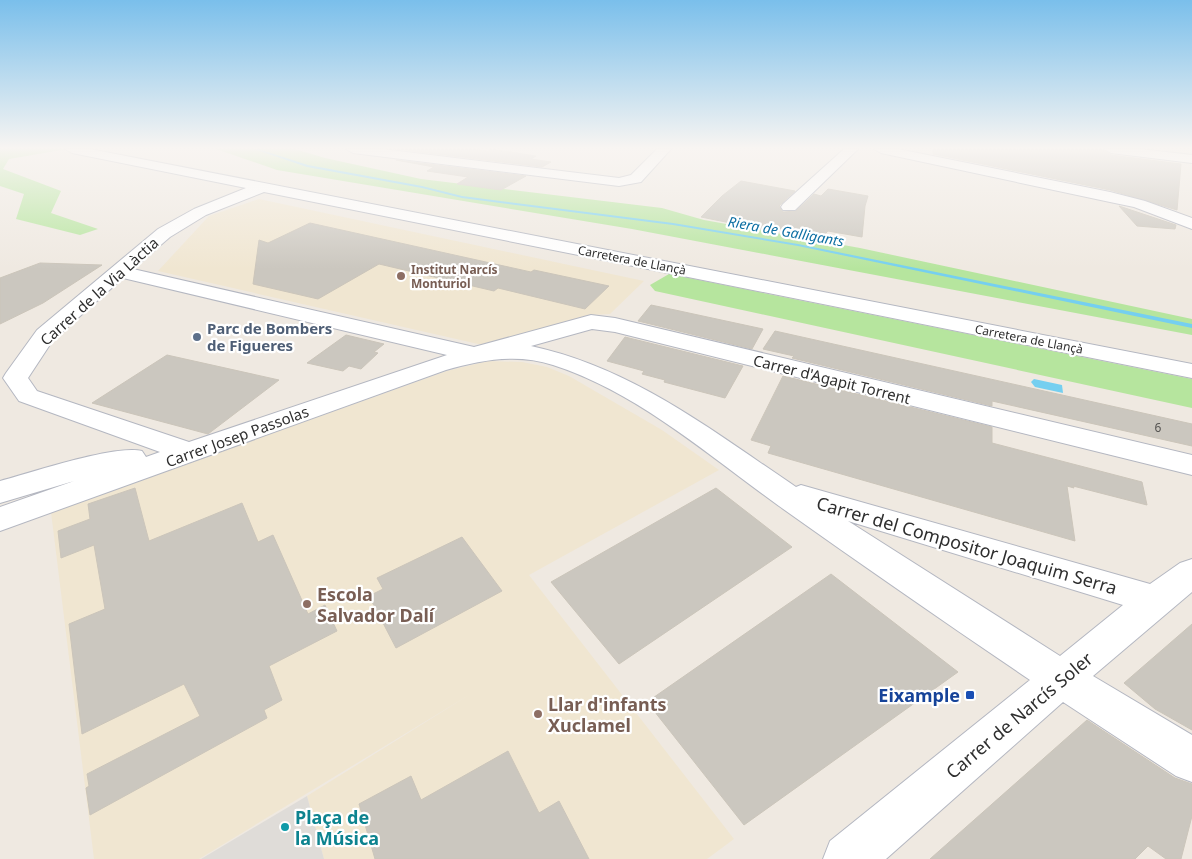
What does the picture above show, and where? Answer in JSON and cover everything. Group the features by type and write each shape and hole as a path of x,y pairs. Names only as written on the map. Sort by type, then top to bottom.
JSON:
{"street":[{"name":"Carrer de la Via Làctia","path":"185,451 28,396 15,378 45,335 164,233 200,212 257,189"},
{"name":"Carretera de Llançà","path":"273,189 1192,371"},
{"path":"789,207 808,189"},
{"path":"1072,189 1138,204 1192,224"},
{"path":"120,272 439,355"},
{"name":"Carrer d'Agapit Torrent","path":"542,344 591,322 603,322 1192,465"},
{"name":"Carrer del Compositor Joaquim Serra","path":"474,354 506,351 542,344 652,402 876,557 1062,679 1192,760"},
{"name":"Carrer Josep Passolas","path":"0,519 439,355 474,354"},
{"path":"0,492 90,466 185,451"},
{"name":"Carrer del Compositor Joaquim Serra","path":"779,490 1155,600"},
{"name":"Carrer de Narcís Soler","path":"848,859 1155,600 1192,573"}],"shaded area":[{"name":"Institut Narcís Monturiol","path":"259,199 644,281 610,314 588,315 487,346 158,271 209,216"},
{"name":"Escola Salvador Dalí","path":"488,361 522,362 547,367 569,376 662,430 719,470 529,575 734,839 707,859 324,859 307,796 469,695 199,859 94,859 51,512 447,371"},
{"name":"Plaça de la Música","path":"307,796 324,859 201,859"}],"green space":[{"path":"9,189 56,189 61,191 51,213 98,229 80,235 16,219 24,194"},
{"path":"392,189 505,189 662,208 704,220 860,248 1192,319 1192,335 632,229"},
{"path":"669,274 1192,379 1192,408 655,291 650,285"}],"water":[{"path":"1034,379 1062,385 1063,393 1035,387 1031,382"}],"building":[{"path":"731,189 785,189 795,191 779,206 783,212 796,211 814,194 821,196 828,189 868,196 865,206 862,237 828,231 822,237 772,227 770,231 701,217"},
{"path":"1106,189 1179,189 1177,210"},
{"path":"1119,206 1176,225 1175,229 1137,226"},
{"path":"310,223 531,272 534,270 609,286 585,309 498,288 494,291 379,264 318,299 253,284 259,240 268,243"},
{"path":"40,263 102,265 43,303 0,324 0,278"},
{"path":"651,305 763,329 752,349 638,321"},
{"path":"775,331 1192,424 1192,446 992,401 992,406 792,358 794,356 763,349"},
{"path":"346,335 384,344 374,352 378,353 361,369 349,366 343,371 307,363"},
{"path":"625,337 743,366 725,398 664,382 665,380 642,374 644,371 607,361"},
{"path":"167,355 279,380 208,434 92,403"},
{"path":"783,376 992,427 992,443 1142,482 1147,505 1067,486 1075,541 768,453 771,446 751,440"},
{"path":"135,488 149,541 242,503 258,542 273,535 308,614 325,605 337,631 269,666 282,700 264,710 267,718 90,815 86,788 89,786 87,774 200,716 184,684 82,734 69,624 105,609 94,545 61,558 58,531 90,519 88,504"},
{"path":"716,488 792,547 619,664 551,582"},
{"path":"462,537 502,591 396,648 369,596 383,589 377,578"},
{"path":"831,574 958,672 744,825 647,702"},
{"path":"1192,624 1192,730 1155,709 1124,683"},
{"path":"1087,720 1175,778 1192,784 1192,816 1181,859 1166,859 1148,846 1135,859 930,859"},
{"path":"508,751 539,813 559,801 589,859 375,859 359,804 411,776 421,800"}],"waterway":[{"name":"Riera de Galligants","path":"430,189 462,197 673,224 798,245 1192,326"}],"place":[{"name":"Institut Narcís Monturiol","path":"401,276"},
{"name":"Parc de Bombers de Figueres","path":"197,337"},
{"name":"Escola Salvador Dalí","path":"307,604"},
{"name":"Eixample","path":"970,695"},
{"name":"Llar d'infants Xuclamel","path":"538,714"},
{"name":"Plaça de la Música","path":"285,827"}]}
